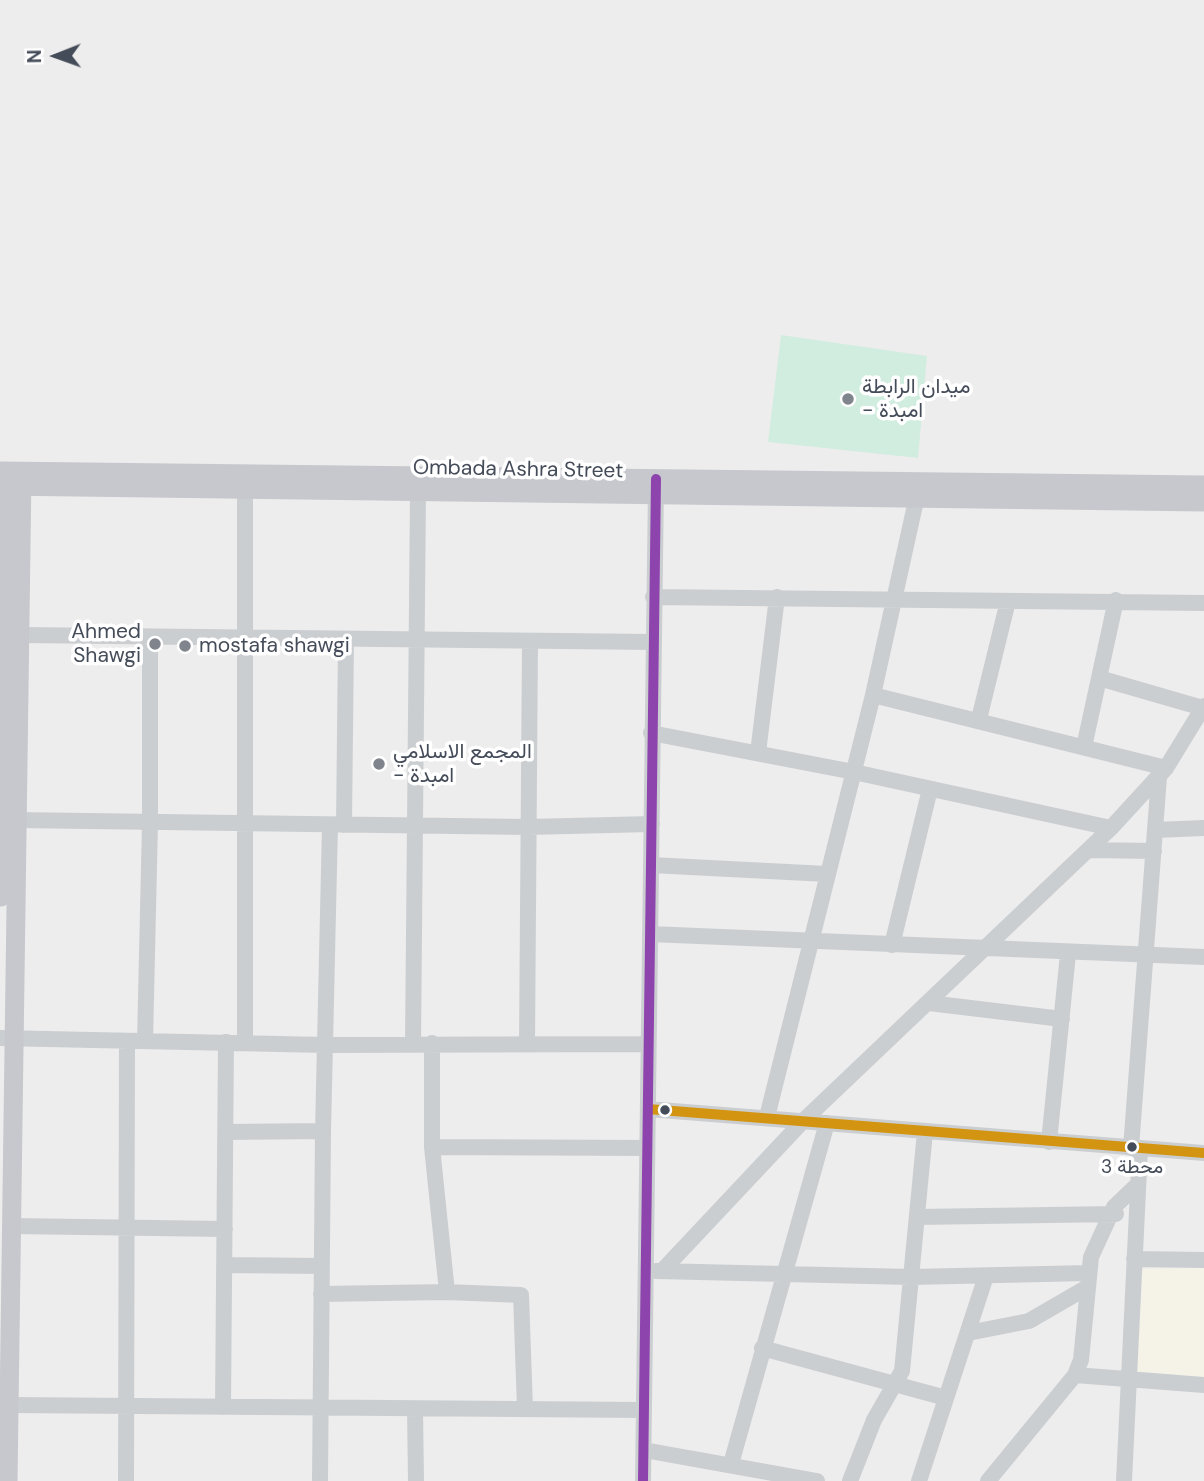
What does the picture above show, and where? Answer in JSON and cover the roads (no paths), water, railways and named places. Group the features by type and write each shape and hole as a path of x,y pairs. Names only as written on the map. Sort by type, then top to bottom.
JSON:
{"main road":[{"name":"Ombada Ashra Street","path":"9,479 655,488 1204,502"},
{"name":"Ombada Ashra Street","path":"9,479 245,489 418,491 1204,485"},
{"path":"8,1481 8,1405 4,1369 11,1226 6,1038 8,872 1,787 2,607 9,479"},
{"path":"0,978 15,820 20,635 9,479"}],"street":[{"path":"643,1481 643,1410 654,1271 647,1148 655,488"},
{"path":"245,489 245,1042"},
{"path":"413,1044 418,491"},
{"path":"767,1117 873,695 917,496"},
{"path":"653,597 1204,603"},
{"path":"758,753 777,597"},
{"path":"1084,747 1116,600"},
{"path":"979,719 1008,601"},
{"path":"20,635 652,642"},
{"path":"145,1041 150,823 150,637"},
{"path":"320,1481 323,1131 346,639"},
{"path":"527,1044 530,641"},
{"path":"654,1271 803,1121 1090,850 1163,773 1204,707 1099,678"},
{"path":"873,695 1084,747 1163,773"},
{"path":"651,733 853,772 1111,828"},
{"path":"1124,1481 1137,1185 1135,1148 1155,830 1163,773"},
{"path":"892,945 930,789"},
{"path":"15,820 528,827 652,824"},
{"path":"1155,830 1204,828"},
{"path":"1090,850 1154,851"},
{"path":"651,865 827,874"},
{"path":"650,934 1068,954 1204,957"},
{"path":"1049,1142 1068,954"},
{"path":"929,1003 1062,1019"},
{"path":"6,1038 326,1045 648,1044"},
{"path":"126,1481 127,1041"},
{"path":"223,1406 226,1042"},
{"path":"432,1043 432,1147 447,1292"},
{"path":"648,1109 1204,1153"},
{"path":"731,1464 827,1123"},
{"path":"226,1132 323,1131"},
{"path":"850,1481 874,1420 903,1364 925,1132"},
{"path":"432,1147 647,1148"},
{"path":"988,1481 1075,1375 1081,1360 1087,1280 1096,1242 1109,1214 1122,1197 1137,1185"},
{"path":"917,1217 1136,1214"},
{"path":"11,1226 225,1229"},
{"path":"1134,1259 1204,1260"},
{"path":"226,1265 321,1266"},
{"path":"654,1271 1087,1280"},
{"path":"919,1481 986,1276"},
{"path":"968,1333 1028,1321 1087,1280"},
{"path":"321,1294 447,1292 521,1295 524,1300 525,1409"},
{"path":"762,1348 946,1398"},
{"path":"1075,1375 1204,1385"},
{"path":"8,1405 643,1410"},
{"path":"415,1409 416,1481"},
{"path":"644,1450 731,1464 767,1476 817,1481"}],"place":[{"name":"ميدان الرابطة - امبدة","path":"848,399"},
{"name":"Ahmed Shawgi","path":"155,644"},
{"name":"mostafa shawgi","path":"185,646"},
{"name":"المجمع الاسلامي - امبدة","path":"379,764"},
{"name":"محطة 3","path":"1132,1147"}]}
